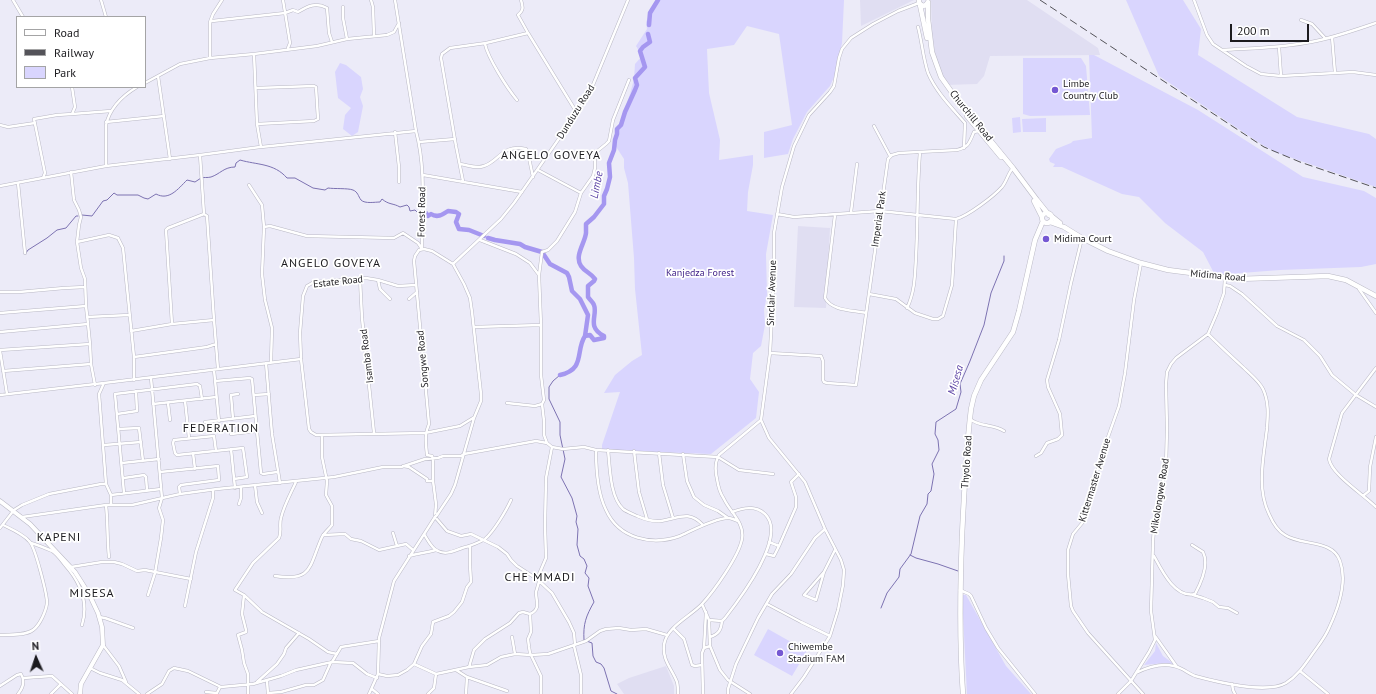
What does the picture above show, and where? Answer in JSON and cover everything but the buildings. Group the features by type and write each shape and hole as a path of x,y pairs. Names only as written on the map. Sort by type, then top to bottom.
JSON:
{"main road":[{"name":"Churchill Road","path":"919,2 924,6 927,2"},
{"name":"Churchill Road","path":"919,2 932,59 939,78 956,103 1050,215"},
{"name":"Churchill Road","path":"927,2 930,41 937,68 946,85 981,131"},
{"name":"Churchill Road","path":"1012,168 1035,201 1042,219"},
{"path":"1046,214 1050,215 1052,218 1046,223 1042,219 1046,214"},
{"name":"Midima Road","path":"1050,215 1064,228"},
{"name":"Thyolo Road","path":"963,694 960,633 960,589 970,418 974,396 981,380 1012,332 1019,311 1034,243 1042,219"},
{"name":"Midima Road","path":"1049,222 1064,228 1108,251 1141,263 1168,270 1225,278 1251,279 1328,276 1346,280 1376,296"},
{"name":"Thyolo Road","path":"1034,243 1049,222"},
{"path":"0,501 14,510 30,524 71,567 89,594 99,617 103,633 103,645 81,686 80,694"}],"street":[{"path":"13,0 22,16"},
{"path":"101,0 106,16"},
{"path":"210,58 210,22 222,0"},
{"path":"283,0 290,43 290,47 287,49"},
{"path":"371,0 373,7 374,36"},
{"name":"Forest Road","path":"395,0 419,142 423,175 422,249"},
{"path":"521,0 523,9 518,15 577,113"},
{"name":"Dunduzu Road","path":"454,264 501,219 533,177 577,113 593,86 628,0"},
{"path":"1194,0 1213,44 1255,71 1268,75 1281,76 1353,72 1376,75"},
{"name":"Sinclair Avenue","path":"762,420 770,353 774,277 774,234 782,187 794,146 809,115 834,86 842,49 851,38 892,14 919,2"},
{"path":"210,22 284,13 294,10 298,12 312,5 318,5 327,8 329,17 329,33 332,42"},
{"path":"343,7 347,39"},
{"path":"1301,20 1312,24 1325,39"},
{"path":"146,82 180,64 210,58 254,54 347,39 390,34 394,32 398,23"},
{"path":"1222,50 1279,47 1325,39 1376,23"},
{"path":"918,27 925,61 932,80 942,96 964,123 964,148"},
{"path":"463,181 444,79 442,54 450,48 484,44 528,33"},
{"path":"1332,37 1336,73"},
{"path":"484,44 493,62 517,100"},
{"path":"1279,47 1281,76"},
{"path":"254,54 257,124 261,147"},
{"path":"158,76 170,159"},
{"path":"629,80 614,120 610,137 606,144 595,153 595,168 593,176 581,193 575,212 557,241 548,250 542,252 538,275 544,400 542,404 544,435 547,443 552,447 563,449 584,447 596,450 718,457 739,470 773,474"},
{"path":"256,88 314,86 316,87 318,118 314,120 257,124"},
{"path":"72,88 75,107 72,114"},
{"path":"106,166 106,122 111,111 122,97 136,88"},
{"path":"43,178 45,173 34,119 57,115 111,111"},
{"path":"106,122 164,116"},
{"path":"0,125 8,127 35,123"},
{"path":"874,126 890,156 899,153 957,150 964,148 970,142 974,132 981,131"},
{"path":"0,186 106,166 261,147 416,131"},
{"path":"395,132 399,182"},
{"path":"419,142 455,140"},
{"path":"460,164 476,168 485,166 500,153 507,150 522,148 526,149 528,153 533,177"},
{"path":"907,308 913,294 918,216 917,186 920,152"},
{"path":"200,155 204,214 207,216 218,369"},
{"name":"Imperial Park","path":"770,353 821,356 823,361 824,382 856,385 880,211 888,159 890,156"},
{"path":"851,212 856,164"},
{"path":"777,214 794,217 880,211 956,219 967,214 996,193 1006,181 1012,168"},
{"path":"538,170 581,193"},
{"path":"71,172 74,200 81,217 77,242 81,268 85,279 86,306 94,385"},
{"path":"423,175 522,192"},
{"path":"18,183 25,252"},
{"path":"249,185 262,205 264,227 262,274 265,300 272,328 271,362"},
{"path":"172,324 166,230 204,214"},
{"path":"835,215 825,298 833,307 866,313"},
{"path":"869,294 896,299 915,313 936,319 940,318 945,313 952,285 956,219"},
{"path":"264,227 270,226 307,236 322,237 394,238 403,233 418,243 422,249 432,251 454,264 470,298 481,400 474,418 456,485 394,581 379,641 380,663 378,674 369,694"},
{"path":"77,242 109,235 118,238 123,248 134,357 134,380"},
{"path":"1036,456 1041,453 1047,443 1058,439 1062,435 1060,414 1048,387 1047,380 1060,340 1071,283 1082,238"},
{"path":"480,240 516,254 530,263 538,275"},
{"name":"Songwe Road","path":"422,249 417,253 414,262 429,424 425,433 426,455 432,456 433,459"},
{"name":"Kittermaster Avenue","path":"1141,263 1133,307 1125,373 1119,406 1102,454 1083,522 1074,532 1070,540 1068,574 1071,606 1073,611 1088,633 1143,694"},
{"path":"1136,673 1148,667 1157,665 1171,665 1193,675 1232,684 1267,688 1278,686 1287,682 1300,671 1327,633 1336,614 1342,589 1340,560 1331,550 1286,536 1271,519 1265,504 1261,482 1268,411 1265,393 1258,382 1208,334 1221,303 1226,285 1225,278"},
{"name":"Estate Road","path":"301,359 300,333 305,290 307,286 314,282 360,279 378,280 398,286 416,285"},
{"name":"Isamba Road","path":"360,279 362,318 374,418 374,433"},
{"path":"378,280 380,290 390,300"},
{"path":"1226,285 1242,294 1277,326 1304,340 1320,356 1332,375 1356,395 1376,407"},
{"path":"1357,285 1376,313"},
{"path":"0,292 85,287"},
{"path":"410,299 417,292"},
{"path":"0,313 86,306"},
{"path":"87,317 129,315"},
{"path":"131,331 172,324 214,320"},
{"path":"0,332 88,324"},
{"path":"474,327 541,325"},
{"name":"Mikolongwe Road","path":"1118,694 1131,681 1154,644 1155,636 1151,611 1153,554 1155,517 1166,460 1167,372 1176,358 1208,334"},
{"path":"7,394 1,366 0,351 90,344"},
{"path":"134,357 207,347 216,344"},
{"path":"0,395 94,385 301,359 309,429 313,434 425,433 460,426 474,418"},
{"path":"266,363 277,472 280,483"},
{"path":"3,371 91,364"},
{"path":"1376,368 1342,413 1329,459 1335,472 1364,495 1376,507"},
{"path":"214,370 219,421"},
{"path":"148,595 155,573 163,519 159,508 162,498 151,378"},
{"path":"215,381 252,379 261,473 277,472"},
{"path":"104,383 99,394 106,484 111,495 111,505"},
{"path":"124,493 124,478 119,443 115,394 197,384 200,386 202,399"},
{"path":"117,414 137,411 136,391"},
{"path":"233,419 231,395 238,394"},
{"path":"254,396 269,394"},
{"path":"153,404 216,397"},
{"path":"185,401 189,438"},
{"path":"168,403 170,420"},
{"path":"507,403 535,406 542,404"},
{"path":"204,422 255,416"},
{"path":"970,418 977,424 998,428 1004,431"},
{"path":"678,694 677,683 667,664 664,653 664,644 667,635 702,604 732,562 741,546 743,534 739,521 723,499 718,485 716,468 718,457 762,420 769,438 799,474 808,489 843,566 843,580 838,610 830,636 804,678 791,694"},
{"path":"118,430 139,428 144,460"},
{"path":"231,434 257,431"},
{"path":"275,576 300,577 306,573 322,536 329,529 332,523 332,506 326,495 327,481 322,457 322,435"},
{"path":"216,451 214,436 174,441 175,454 177,455 193,454 243,448 247,475 245,478 234,479"},
{"path":"1364,495 1369,491 1370,467 1376,437"},
{"path":"104,446 119,443 142,442"},
{"path":"401,467 425,459 433,459 444,456 461,456 464,454 536,442 547,443"},
{"path":"530,614 534,612 538,606 536,593 538,580 546,556 546,478 552,447"},
{"path":"231,449 235,488"},
{"path":"596,450 597,475 604,507 608,514 623,531 639,539 659,541 678,536 703,525 728,518"},
{"path":"608,450 616,500 625,511 647,520 659,522 687,515 697,519 703,525"},
{"path":"634,451 639,492 647,520"},
{"path":"659,453 663,485 673,518"},
{"path":"193,454 194,469"},
{"path":"683,454 687,480 694,497 704,506 718,511 728,518 739,521"},
{"path":"122,463 159,459"},
{"path":"433,459 436,517 446,531 462,536 472,534 500,549 507,554 517,566 538,580 552,593 570,622 574,633 574,646 581,675 581,694"},
{"path":"160,472 218,466 219,480 180,485 180,494"},
{"path":"22,517 106,505 132,504 180,494 326,478 383,467 409,467 427,479 427,481 433,481"},
{"path":"766,554 774,556 796,507 796,497 791,482 799,474"},
{"path":"124,478 144,475 146,477 147,490"},
{"path":"296,481 282,514 280,526 281,534 279,538 254,563 235,591 244,595 262,612 299,633 328,652 337,654"},
{"path":"0,528 14,510 22,505 49,494 106,484"},
{"path":"255,486 262,513"},
{"path":"239,504 242,498 241,487"},
{"path":"111,495 161,489"},
{"path":"185,606 196,552 213,490"},
{"path":"409,556 417,554 420,555 436,550 446,553 470,546 483,540 492,531 507,508 510,500"},
{"path":"106,505 109,556"},
{"path":"710,637 716,635 720,631 722,621 744,592 766,554 769,542 770,525 766,516 761,511 754,508 746,508 732,512"},
{"path":"3,525 27,539 31,543 54,553 70,570 83,592 85,614 82,625"},
{"path":"728,694 741,651 754,624 772,594 793,572 815,538 825,529"},
{"path":"393,533 397,546"},
{"path":"322,536 345,534 351,539 361,541 379,550 407,544 413,550"},
{"path":"424,534 436,550"},
{"path":"769,542 779,546"},
{"path":"0,635 25,633 33,630 42,619 47,600 31,543"},
{"path":"1190,595 1195,594 1198,589 1205,561 1203,552 1192,545"},
{"path":"378,674 387,676 398,675 414,664 422,646 431,634 433,622 449,616 462,602 466,587 471,582 470,546"},
{"path":"824,572 803,595 816,600 824,572 835,550"},
{"path":"1153,554 1171,584 1183,593 1204,598 1213,602 1219,607 1228,608 1237,613"},
{"path":"71,567 102,562 114,562 137,571 145,570 191,579"},
{"path":"960,589 971,596 986,628 998,648 1035,694"},
{"path":"244,595 242,612 246,632 238,635 248,674 248,694"},
{"path":"702,604 709,620 710,646 720,670 724,677 750,694"},
{"path":"767,604 830,636"},
{"path":"469,666 474,650 485,639 511,623 519,613 524,612 530,614"},
{"path":"703,694 702,653 704,648 706,612"},
{"path":"530,614 531,632 528,641 531,656 542,679 541,694"},
{"path":"99,617 110,619 132,628"},
{"path":"709,620 722,621"},
{"path":"414,664 436,674 469,666 487,665 501,657 515,654 531,656 548,654 586,641 600,630 619,628 648,630 667,635"},
{"path":"674,628 684,640 692,665 702,666"},
{"path":"253,684 264,677 277,664 286,648 299,633"},
{"path":"1155,636 1178,667"},
{"path":"512,637 515,654"},
{"path":"267,681 268,694 306,685 313,686 320,682 327,674 331,662 342,647 379,641"},
{"path":"103,645 119,666 127,682 139,694"},
{"path":"704,648 710,646"},
{"path":"147,694 162,684 169,671 174,668 196,674 220,687 247,686 267,681 296,670 331,662 353,663 366,674 377,678"},
{"path":"90,668 127,682"},
{"path":"456,670 467,677 507,692"},
{"path":"1300,671 1328,694"},
{"path":"0,686 17,675 21,674 23,678"},
{"path":"428,694 434,688 436,674"},
{"path":"23,678 52,676 72,694"},
{"path":"466,694 467,677"},
{"path":"18,694 22,686 23,678"},
{"path":"51,694 61,684"},
{"path":"1232,684 1232,690 1235,694"},
{"path":"206,692 217,693 220,687"},
{"path":"372,689 378,694"}],"shaded area":[{"path":"860,0 914,0 861,26"},
{"path":"931,0 1027,0 1098,48 1100,55 990,56 984,76 977,84 946,85 936,58 932,37"},
{"path":"798,226 830,228 826,308 794,307"},
{"path":"666,666 674,686 674,694 624,694 617,684 629,678"}],"green space":[{"name":"Kanjedza Forest","path":"656,0 844,0 842,43 835,75 830,86 807,112 793,139 788,154 764,158 764,132 792,125 779,34 747,26 734,45 707,49 709,93 720,140 719,160 753,155 747,211 773,215 766,254 767,295 764,310 765,325 761,346 753,353 750,379 759,392 756,418 711,454 602,450 602,445 620,392 604,393 615,375 642,355 635,289 628,183 624,168 624,159 613,142 630,94 634,79 635,64 642,56 636,46 647,29 646,22"},
{"path":"1126,0 1183,0 1201,29 1198,55 1297,117 1369,134 1376,139 1376,187 1275,152 1159,76"},
{"path":"1089,55 1094,55 1198,110 1303,177 1364,191 1376,198 1376,264 1361,267 1280,270 1215,275 1203,252 1165,223 1139,197 1122,194 1062,167 1053,167 1055,164 1050,162 1049,159 1056,149 1073,141 1092,138"},
{"name":"Limbe Country Club","path":"1023,58 1081,58 1086,66 1090,115 1030,116 1023,114"},
{"path":"340,63 346,65 361,77 363,89 360,97 363,106 358,132 352,136 343,129 345,115 351,108 338,98 335,72"},
{"path":"1020,117 1021,132 1013,133 1012,118"},
{"path":"1046,118 1046,132 1023,132 1022,119"},
{"path":"962,595 966,595 1006,666 1031,694 967,694"},
{"name":"Chiwembe Stadium FAM","path":"768,629 807,651 792,676 754,655"},
{"path":"1156,643 1163,656 1174,664 1165,663 1144,665 1155,651"}],"waterway":[{"path":"649,25 650,13 658,0"},
{"name":"Limbe","path":"560,375 568,372 577,364 582,342 585,336 590,335 594,340 604,338 604,336 595,329 595,309 593,303 588,297 588,286 595,279 581,266 579,262 579,254 586,233 586,224 594,217 604,204 604,196 610,177 609,163 614,150 617,129 621,125 637,85 635,78 645,67 640,51 650,42 648,34"},
{"path":"82,215 92,216 103,201 107,200 114,193 117,195 138,195 148,199 156,194 161,196 169,195 177,190 187,180 195,182 201,178 214,176 225,169 235,167 236,163 240,160 271,167 282,173 287,178 295,178 313,188 325,190 328,188 351,189 356,192 361,200 365,202 380,202 382,199 400,207 407,205 410,211 415,210 418,213 419,211"},
{"path":"426,213 428,216 431,214 437,216 448,211 456,212 459,214 456,222 459,229 469,230 484,236"},
{"path":"26,253 28,250 57,230 66,228 76,216 78,216"},
{"path":"488,238 520,244 542,252 550,264 567,273 572,291 580,299 588,315 585,336"},
{"name":"Misesa","path":"881,608 887,593 899,577 900,569 911,554 920,516 927,504 928,494 931,491 934,474 932,464 939,450 938,440 935,434 936,422 956,409 961,392 960,384 984,325 991,293 1004,261 1004,256"},
{"path":"560,375 549,387 549,399 560,422 560,435 565,459 561,477 572,498 577,516 577,545 580,556 584,559 587,566 585,573 589,578 588,586 594,602 586,620 584,640 592,643 593,656 596,662 601,664 604,668 611,691 617,694"},
{"path":"910,555 958,571"}],"railway":[{"path":"1040,0 1264,147 1300,162 1376,188"}],"place":[{"name":"Limbe Country Club","path":"1055,90"},
{"name":"Midima Court","path":"1046,239"},
{"name":"Chiwembe Stadium FAM","path":"780,653"}],"district":[{"name":"ANGELO GOVEYA","path":"551,156"},
{"name":"ANGELO GOVEYA","path":"331,264"},
{"name":"FEDERATION","path":"221,429"},
{"name":"KAPENI","path":"59,538"},
{"name":"CHE MMADI","path":"540,578"},
{"name":"MISESA","path":"92,594"}]}
